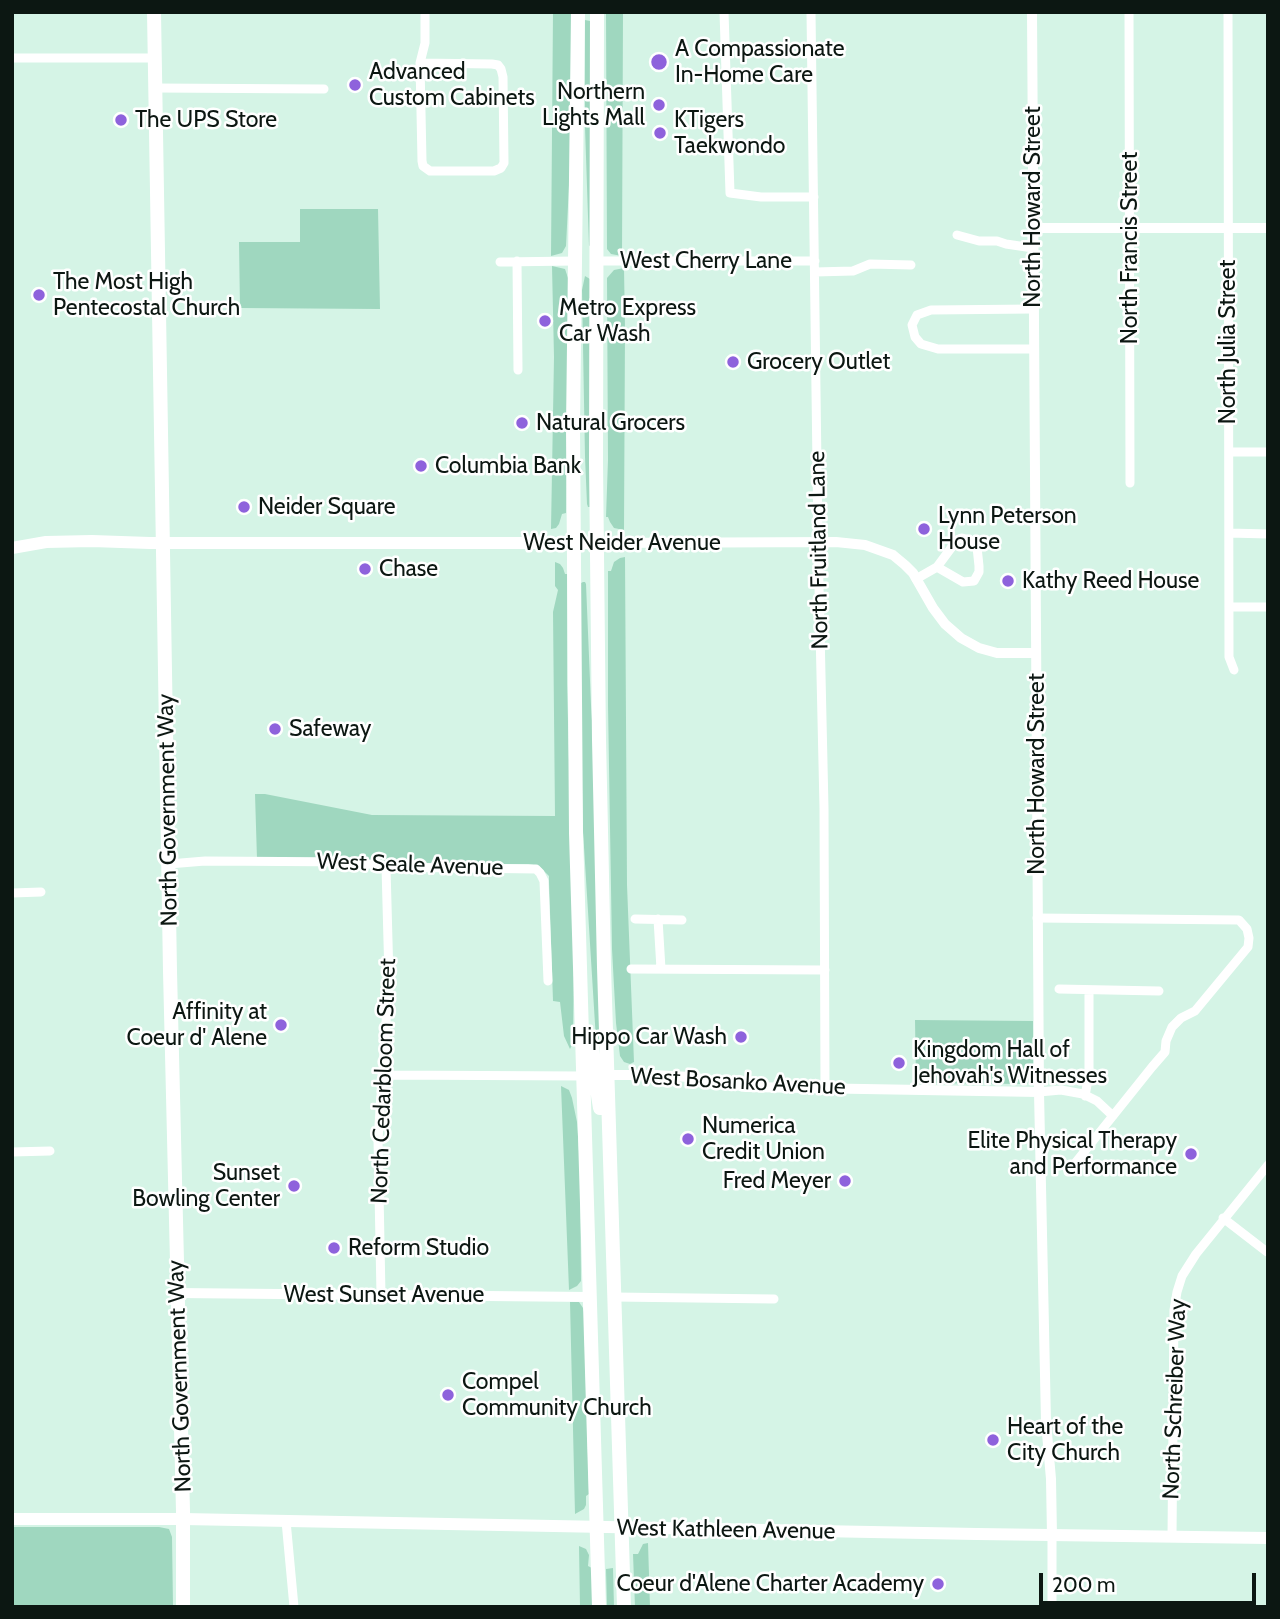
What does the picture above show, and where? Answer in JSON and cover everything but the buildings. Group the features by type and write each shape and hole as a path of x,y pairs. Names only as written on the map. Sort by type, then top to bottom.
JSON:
{"main road":[{"name":"North Government Way","path":"154,12 183,1607"},
{"path":"579,12 573,543 576,833 599,1607"},
{"path":"597,13 600,795 624,1607"},
{"path":"576,226 586,255 598,261"},
{"path":"575,261 594,276 597,291"},
{"name":"West Neider Avenue","path":"12,548 48,542 92,541 597,543"},
{"path":"581,998 587,1012 594,1068 607,1075"},
{"path":"583,1076 592,1078 596,1083 604,1141 610,1163"},
{"name":"West Kathleen Avenue","path":"12,1519 183,1519 1268,1538"}],"street":[{"path":"420,63 498,65 503,76 504,163 501,168 494,171 430,170 423,166 420,63 425,43 425,12"},
{"path":"724,12 730,193 761,197 814,197"},
{"name":"North Fruitland Lane","path":"811,12 824,808 825,1088"},
{"name":"North Howard Street","path":"1032,12 1039,1092 1046,1422 1052,1535"},
{"name":"North Francis Street","path":"1129,12 1130,483"},
{"name":"North Julia Street","path":"1228,12 1229,656 1234,670"},
{"path":"12,58 155,58"},
{"path":"155,88 324,89"},
{"path":"1033,228 1268,228"},
{"path":"957,235 979,241 997,241 1033,248"},
{"path":"517,261 517,370"},
{"path":"500,262 575,261"},
{"name":"West Cherry Lane","path":"598,261 815,261"},
{"name":"West Cherry Lane","path":"815,272 853,271 870,264 911,265"},
{"path":"1033,309 931,310 917,315 912,325 915,337 921,344 938,349 1033,349"},
{"path":"1229,452 1268,452"},
{"path":"1229,533 1268,534"},
{"path":"916,579 937,567 957,540 962,538 974,541 979,566 975,581 963,582 937,567"},
{"name":"West Neider Avenue","path":"597,543 818,542 853,543 878,548 905,565 933,608 961,638 979,648 997,653 1036,653"},
{"path":"1229,607 1268,607"},
{"name":"West Seale Avenue","path":"169,864 205,861 358,862 386,867 536,869 544,881 548,981"},
{"name":"North Cedarbloom Street","path":"381,1295 379,1140 389,961 386,867"},
{"path":"12,892 41,892"},
{"path":"1038,918 1239,920 1247,929 1248,947 1195,1011 1181,1018 1172,1027 1165,1052 1068,1172"},
{"path":"635,919 682,920"},
{"path":"658,919 661,969"},
{"path":"631,969 825,970"},
{"path":"1059,989 1159,990"},
{"path":"1085,1096 1089,1074 1089,990"},
{"path":"382,1075 583,1076"},
{"name":"West Bosanko Avenue","path":"607,1075 690,1077 747,1087 1039,1092 1061,1090 1097,1101 1113,1116"},
{"path":"12,1152 50,1152"},
{"name":"North Schreiber Way","path":"1172,1537 1177,1292 1185,1270 1196,1254 1268,1165"},
{"path":"1223,1218 1266,1252"},
{"name":"West Sunset Avenue","path":"177,1293 590,1297"},
{"path":"614,1297 774,1299"},
{"path":"286,1521 294,1607"},
{"path":"1052,1535 1052,1607"}],"green space":[{"path":"553,12 572,12 571,145 566,246 562,253 551,256"},
{"path":"606,12 623,12 622,256 611,254 607,249"},
{"path":"585,20 590,21 592,55 589,246 585,127"},
{"path":"300,209 378,209 380,309 240,308 239,242 300,242"},
{"path":"552,266 565,269 569,281 566,513 562,514 556,528 551,529 554,357"},
{"path":"624,268 624,530 614,528 606,517 607,278 614,270"},
{"path":"585,276 590,279 590,507 587,504 585,457 582,290"},
{"path":"625,557 627,885 634,1062 630,1064 624,1062 620,1056 616,1023 612,949 608,705 608,571 611,571 614,562"},
{"path":"555,562 560,564 567,574 574,950 573,1043 570,1049 564,1036 560,1002 553,1001 549,876 539,866 395,864 355,858 257,859 255,794 372,815 555,816 553,612 558,590 555,586"},
{"path":"585,582 597,799 600,1042 596,1040 583,831 581,583"},
{"path":"915,1020 1033,1021 1033,1081 1027,1084 916,1083"},
{"path":"561,1086 569,1090 572,1098 577,1122 580,1166 581,1281 569,1290"},
{"path":"570,1302 579,1302 584,1312 589,1494 586,1496 584,1509 575,1514"},
{"path":"12,1527 169,1529 172,1537 173,1607 12,1607"},
{"path":"648,1543 650,1607 635,1607 633,1554 638,1554 643,1544"},
{"path":"579,1546 586,1549 589,1555 594,1607 580,1607"},
{"path":"613,1568 614,1607 607,1607 606,1569"}],"place":[{"name":"A Compassionate In-Home Care","path":"659,62"},
{"name":"Advanced Custom Cabinets","path":"355,85"},
{"name":"Northern Lights Mall","path":"659,105"},
{"name":"The UPS Store","path":"121,120"},
{"name":"KTigers Taekwondo","path":"660,133"},
{"name":"The Most High Pentecostal Church","path":"39,295"},
{"name":"Metro Express Car Wash","path":"545,321"},
{"name":"Grocery Outlet","path":"733,362"},
{"name":"Natural Grocers","path":"522,423"},
{"name":"Columbia Bank","path":"421,466"},
{"name":"Neider Square","path":"244,507"},
{"name":"Lynn Peterson House","path":"924,529"},
{"name":"Chase","path":"365,569"},
{"name":"Kathy Reed House","path":"1008,581"},
{"name":"Safeway","path":"275,729"},
{"name":"Affinity at Coeur d' Alene","path":"281,1025"},
{"name":"Hippo Car Wash","path":"741,1037"},
{"name":"Kingdom Hall of Jehovah's Witnesses","path":"899,1063"},
{"name":"Numerica Credit Union","path":"688,1139"},
{"name":"Elite Physical Therapy and Performance","path":"1191,1154"},
{"name":"Fred Meyer","path":"845,1181"},
{"name":"Sunset Bowling Center","path":"294,1186"},
{"name":"Reform Studio","path":"334,1248"},
{"name":"Compel Community Church","path":"448,1395"},
{"name":"Heart of the City Church","path":"993,1440"},
{"name":"Coeur d'Alene Charter Academy","path":"938,1584"}]}
